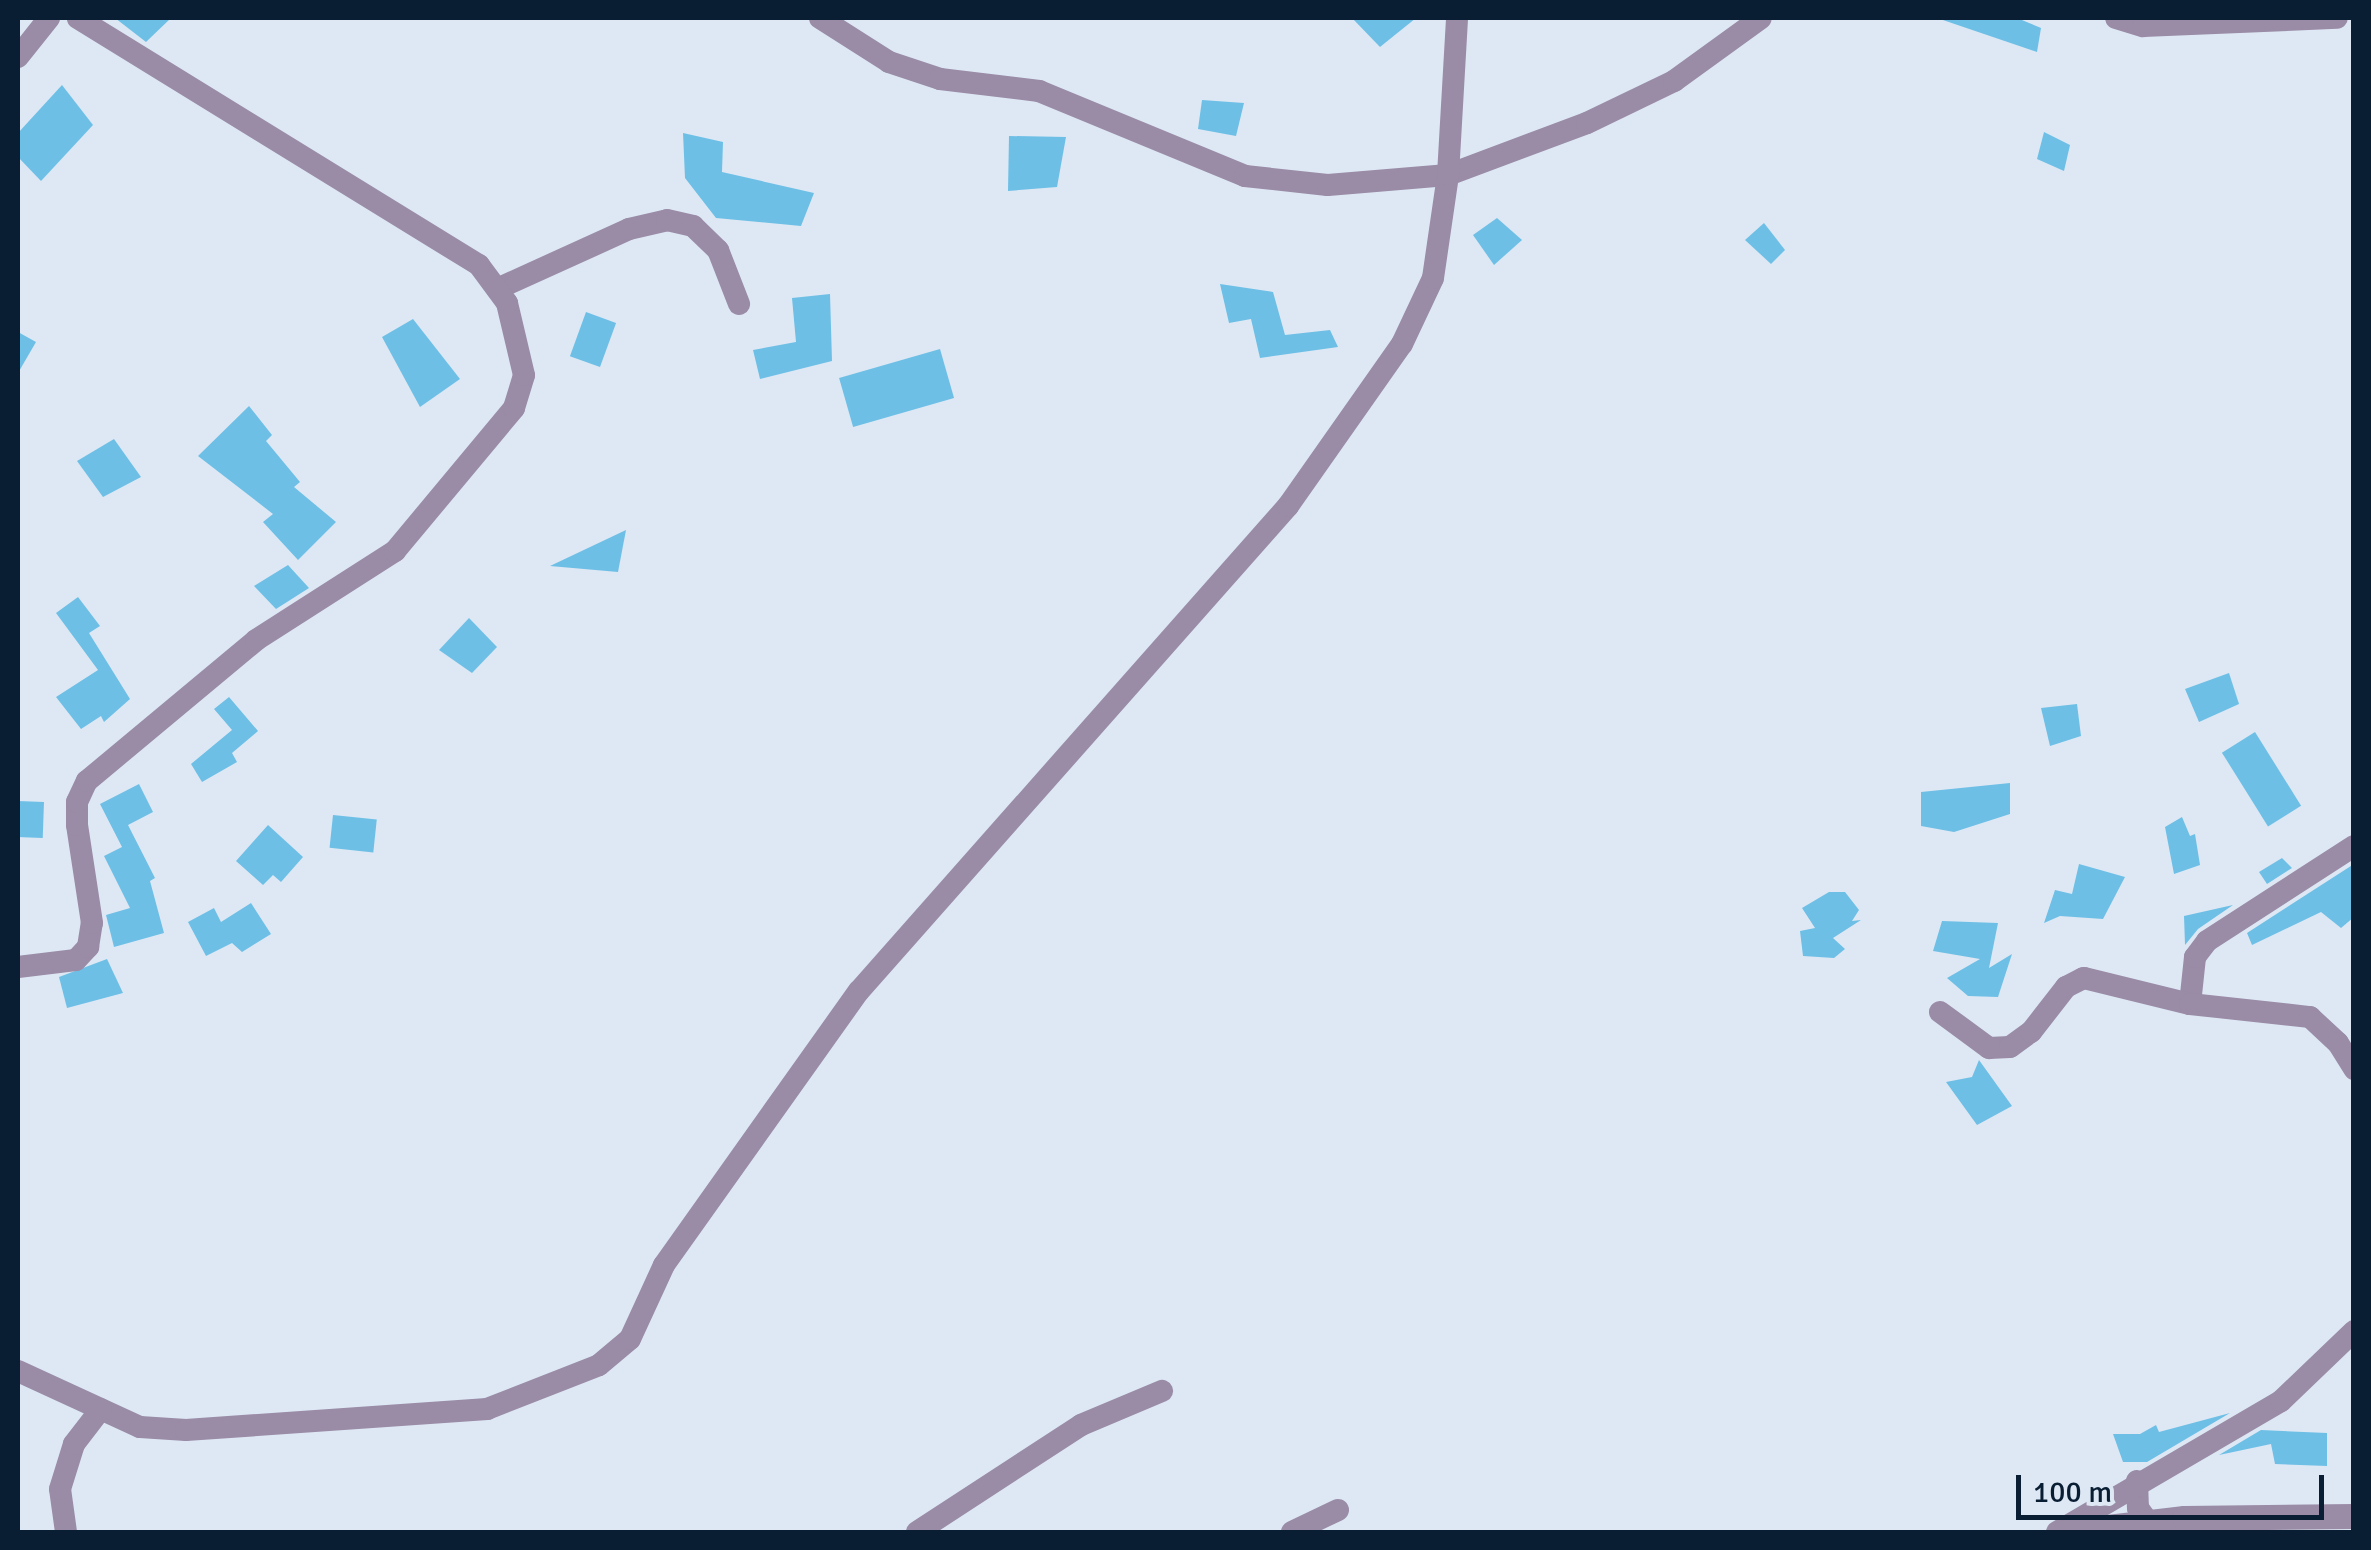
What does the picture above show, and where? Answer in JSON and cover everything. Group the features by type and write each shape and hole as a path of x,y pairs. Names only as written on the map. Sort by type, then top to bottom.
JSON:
{"street":[{"path":"18,57 49,18"},
{"path":"18,967 76,960 88,947 92,924 76,824 76,802 87,781 256,640 395,551 514,408 524,375 519,342 497,289 478,265 78,18"},
{"path":"820,18 888,62 940,79 1038,92 1244,176 1328,185 1448,175 1587,123 1674,82 1762,18"},
{"path":"18,1371 140,1427 186,1430 487,1409 584,1372 630,1339 664,1266 860,991 1288,506 1402,344 1433,278 1448,175 1456,18"},
{"path":"2116,18 2143,26 2337,18"},
{"path":"497,289 629,229 667,220 693,226 718,250 739,304"},
{"path":"2190,1004 2195,957 2208,941 2354,846"},
{"path":"1940,1012 1988,1048 1999,1048 2031,1032 2066,987 2084,978 2190,1004 2310,1017 2338,1043 2354,1070"},
{"path":"2056,1532 2137,1481 2281,1400 2354,1330"},
{"path":"917,1532 1081,1425 1162,1391"},
{"path":"66,1532 60,1489 74,1444 101,1409"},
{"path":"2137,1481 2138,1508 2148,1522"},
{"path":"1292,1532 1338,1510"},
{"path":"2065,1532 2148,1522 2354,1516"}],"building":[{"path":"115,18 171,18 146,42"},
{"path":"1352,18 1416,18 1380,47"},
{"path":"1937,18 2017,18 2041,28 2037,52"},
{"path":"62,85 93,125 41,181 18,157 18,133"},
{"path":"1202,100 1244,103 1236,136 1198,129"},
{"path":"2044,132 2070,145 2064,171 2037,159"},
{"path":"683,133 723,142 722,172 814,193 801,226 716,218 685,178"},
{"path":"1009,136 1066,137 1057,187 1008,191"},
{"path":"1497,218 1522,240 1494,265 1473,235"},
{"path":"1764,223 1785,250 1771,264 1745,240"},
{"path":"1220,284 1273,292 1285,335 1330,330 1338,347 1260,358 1251,319 1229,323"},
{"path":"830,294 832,361 760,379 753,350 796,342 792,298"},
{"path":"586,312 616,323 600,367 570,356"},
{"path":"413,319 460,379 420,407 382,337"},
{"path":"18,332 36,342 18,373"},
{"path":"940,349 954,398 853,427 839,378"},
{"path":"249,406 272,435 266,441 300,482 294,487 336,522 298,560 263,522 273,514 198,456"},
{"path":"114,439 141,477 103,497 77,461"},
{"path":"626,530 618,572 550,566"},
{"path":"288,565 309,588 276,609 254,586"},
{"path":"78,597 100,626 89,633 130,699 104,722 101,716 81,729 56,697 98,670 56,613"},
{"path":"469,618 497,647 472,673 439,650"},
{"path":"2229,673 2239,704 2199,722 2185,689"},
{"path":"229,697 258,731 232,753 237,762 202,782 191,764 232,730 214,709"},
{"path":"2077,704 2081,736 2050,746 2041,708"},
{"path":"2255,732 2301,806 2268,826 2222,753"},
{"path":"2010,783 2010,814 1954,832 1921,826 1921,792"},
{"path":"139,784 153,812 128,825 155,878 150,881 164,933 114,947 106,915 130,908 104,856 122,847 100,804"},
{"path":"18,801 44,802 43,838 18,837"},
{"path":"333,815 377,820 373,852 330,848"},
{"path":"2182,817 2190,836 2195,834 2200,865 2174,874 2165,827"},
{"path":"268,825 303,857 281,882 273,875 263,885 236,861"},
{"path":"2282,858 2292,868 2267,884 2259,872"},
{"path":"2079,864 2125,877 2103,919 2060,916 2044,923 2055,890 2072,894"},
{"path":"2354,864 2354,917 2341,928 2321,912 2252,945 2247,933"},
{"path":"1829,892 1845,892 1859,910 1852,921 1861,920 1833,938 1845,949 1834,958 1803,956 1800,931 1815,928 1802,908"},
{"path":"251,903 271,934 242,952 232,943 206,956 188,922 214,908 221,922"},
{"path":"2233,905 2198,929 2185,945 2184,916"},
{"path":"1942,921 1998,923 1989,968 2012,954 1998,997 1968,996 1947,978 1980,959 1933,951"},
{"path":"107,959 123,993 67,1008 59,977"},
{"path":"1979,1060 2012,1106 1977,1125 1946,1082 1972,1077"},
{"path":"2230,1413 2147,1462 2123,1462 2113,1434 2140,1434 2156,1425 2159,1432"},
{"path":"2261,1430 2327,1433 2327,1466 2275,1464 2271,1444 2219,1455"}]}
